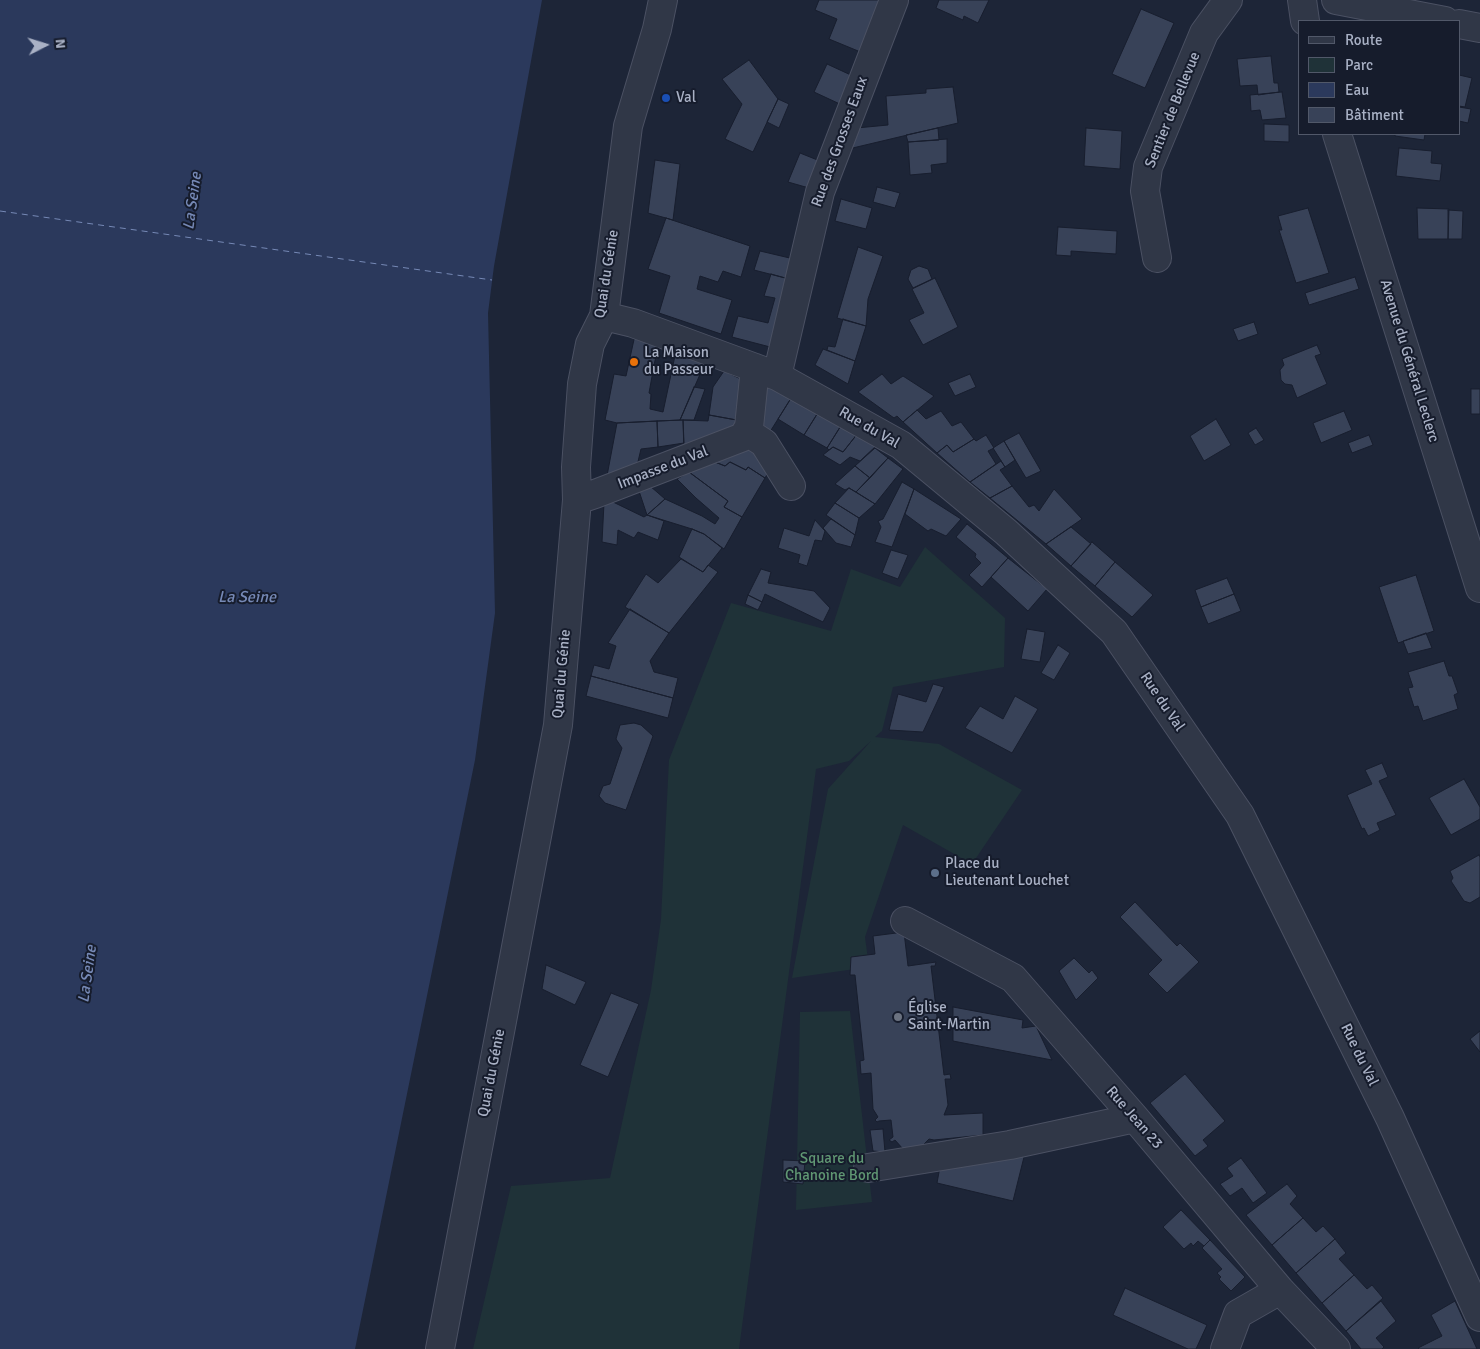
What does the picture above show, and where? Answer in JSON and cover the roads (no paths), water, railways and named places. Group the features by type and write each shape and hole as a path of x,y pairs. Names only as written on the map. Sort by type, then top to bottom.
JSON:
{"street":[{"name":"Quai du Génie","path":"440,1349 558,725 577,500 576,467 582,384 590,344 604,316 628,126 657,29 663,0"},
{"name":"Rue des Grosses Eaux","path":"766,372 820,192 894,0"},
{"name":"Sentier de Bellevue","path":"1157,258 1145,191 1148,167 1204,33 1228,0"},
{"path":"1302,0 1305,20"},
{"path":"1336,0 1440,20"},
{"path":"1460,24 1480,28"},
{"name":"Avenue du Général Leclerc","path":"1337,135 1480,588"},
{"name":"Rue du Val","path":"604,316 633,323 766,372 901,445 1006,532 1114,632 1240,815 1390,1118 1480,1317"},
{"path":"766,372 747,432 764,443 791,486"},
{"name":"Impasse du Val","path":"577,500 743,437 747,432"},
{"name":"Rue Jean 23","path":"905,921 1013,978 1135,1118 1280,1290 1336,1349"},
{"path":"868,1168 1010,1145 1135,1118"},
{"path":"1225,1349 1238,1314 1280,1290"}],"water":[{"name":"La Seine","path":"0,0 542,0 494,266 488,313 495,613 475,760 355,1349 0,1349"}],"place":[{"name":"Val","path":"666,98"},
{"name":"La Maison du Passeur","path":"634,362"},
{"name":"Place du Lieutenant Louchet","path":"935,873"},
{"name":"Église Saint-Martin","path":"898,1017"}],"park label":[{"name":"Square du Chanoine Bord","path":"832,1168"}]}
